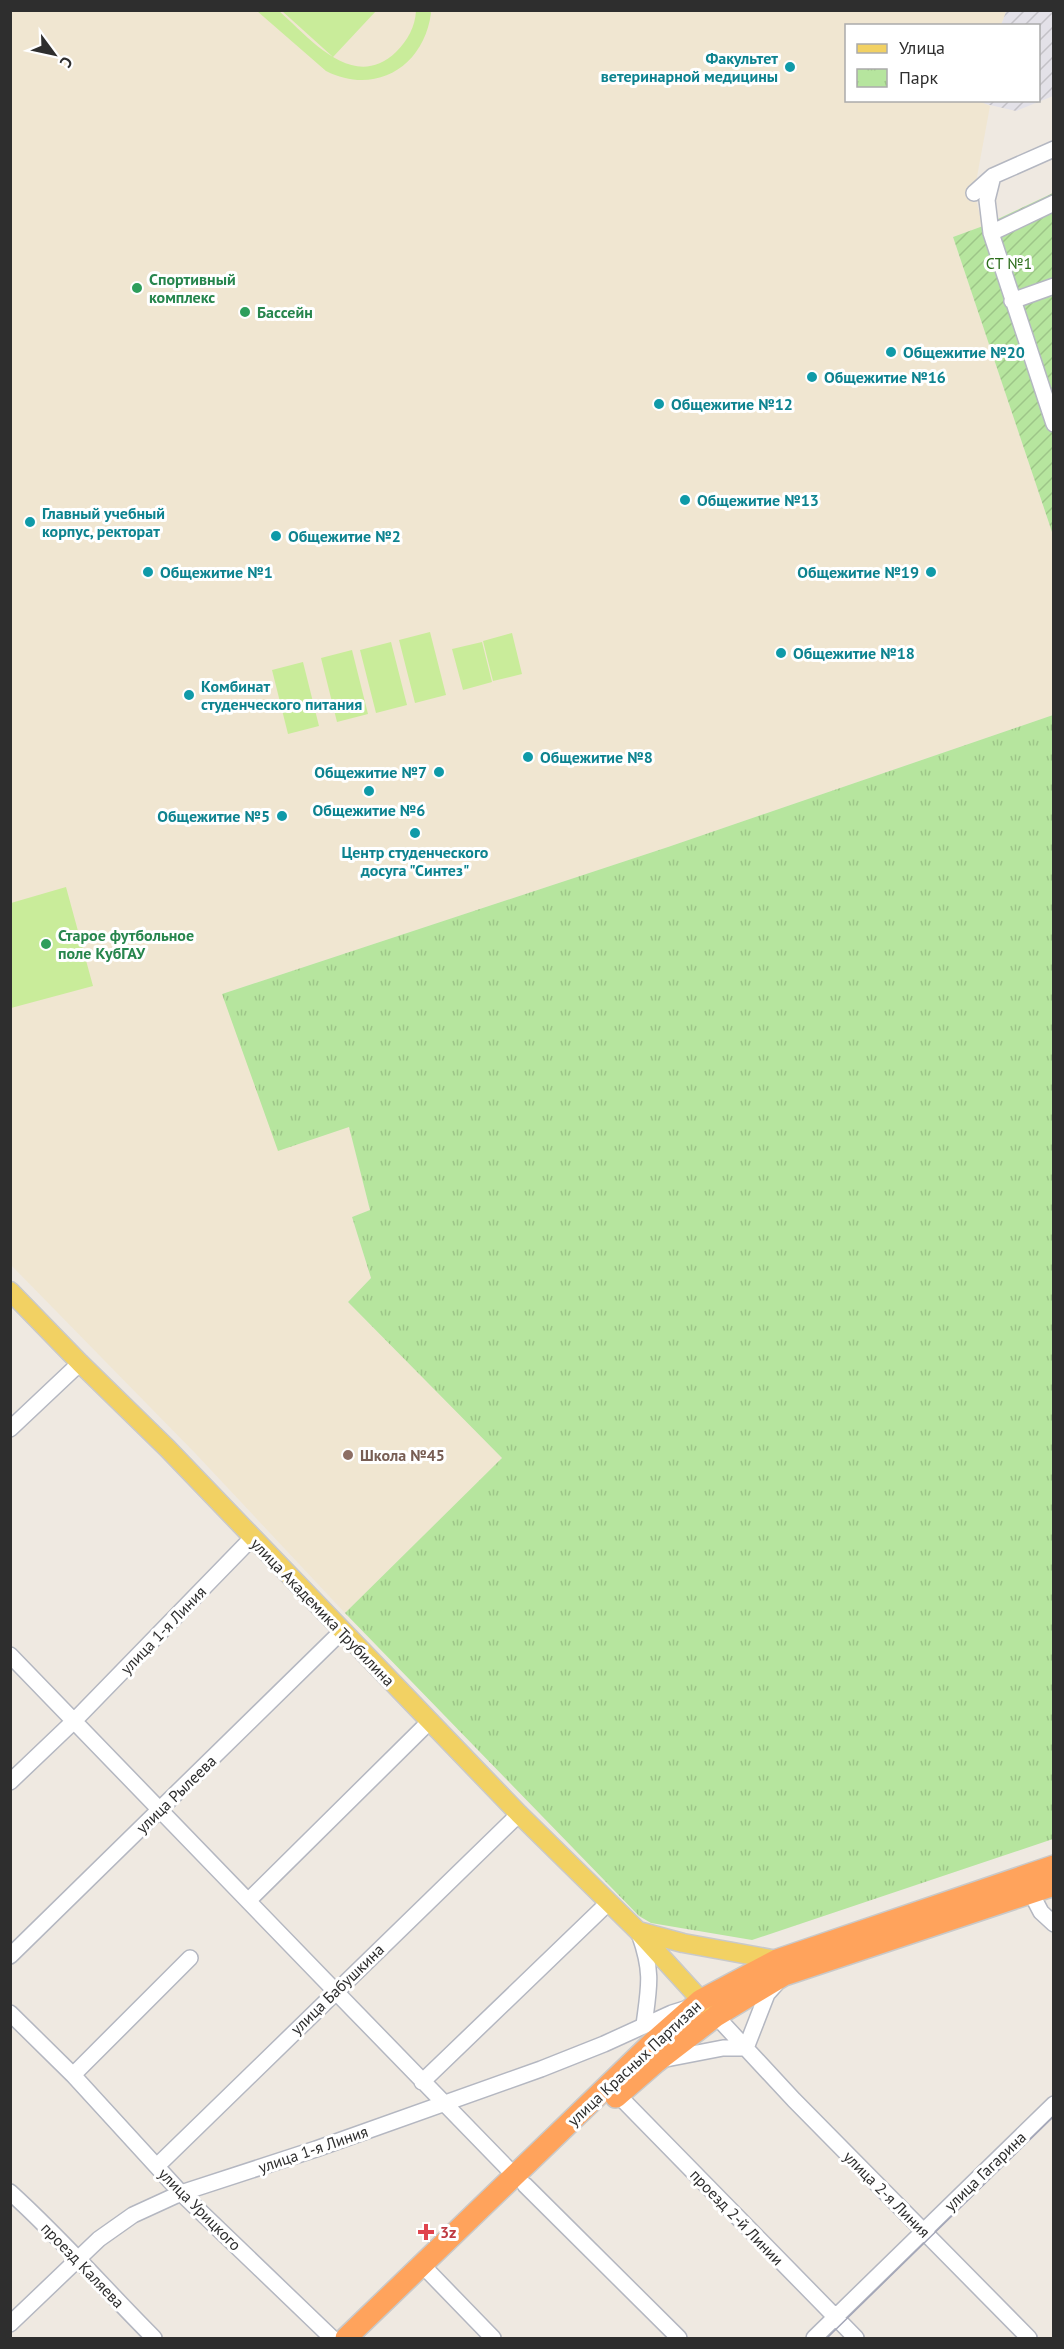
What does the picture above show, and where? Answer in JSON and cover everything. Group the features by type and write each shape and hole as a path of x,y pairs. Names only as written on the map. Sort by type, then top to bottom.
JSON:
{"highway":[{"name":"улица Красных Партизан","path":"361,2338 520,2180 631,2064 694,2004 780,1968 1053,1866"},
{"name":"улица Красных Партизан","path":"346,2338 520,2180 654,2063 780,1968 1053,1885"}],"main road":[{"name":"улица Академика Трубилина","path":"10,1291 167,1449 519,1814 638,1931 694,2004"},
{"path":"638,1931 780,1968"},
{"name":"улица 2-я Линия","path":"694,2004 716,2016"}],"street":[{"path":"974,193 993,176 1053,149"},
{"path":"993,176 987,200 991,233 1012,301 1048,389 1053,424"},
{"path":"991,233 1053,203"},
{"path":"1012,301 1053,286"},
{"path":"10,1430 80,1363"},
{"name":"улица 1-я Линия","path":"74,1720 252,1538"},
{"name":"улица Рылеева","path":"10,1956 342,1632"},
{"path":"10,1655 422,2082 679,2338"},
{"path":"10,1782 74,1720"},
{"path":"248,1901 430,1721"},
{"name":"улица Бабушкина","path":"157,2166 519,1814"},
{"path":"1031,1893 1041,1912 1053,1924"},
{"path":"422,2082 609,1902"},
{"name":"улица Академика Трубилина","path":"638,1931 648,1959 650,1977 645,2025"},
{"path":"73,2075 190,1958"},
{"path":"654,2063 673,2056 746,2048 766,1994 780,1968"},
{"name":"улица 1-я Линия","path":"181,2193 444,2104 603,2044 694,2004"},
{"name":"улица Урицкого","path":"10,2013 73,2075 181,2193 332,2338"},
{"name":"улица 2-я Линия","path":"716,2016 1029,2338"},
{"path":"603,2044 616,2045 624,2049 630,2057 631,2064"},
{"name":"проезд 2-й Линии","path":"618,2095 856,2338"},
{"name":"улица Гагарина","path":"814,2338 1053,2104"},
{"name":"проезд Каляева","path":"10,2192 48,2227 154,2338"},
{"path":"10,2324 99,2239 133,2215 181,2193"},
{"path":"429,2272 493,2338"}],"shaded area":[{"path":"10,11 1006,11 1001,24 845,24 845,102 981,102 990,106 974,193 983,226 953,237 1053,535 1053,715 668,847 222,994 349,1126 370,1210 352,1217 371,1278 348,1302 502,1458 345,1613 194,1452 11,1265"},
{"path":"1006,11 1053,11 1053,96 1040,101 1040,24 1001,24"},
{"path":"977,102 1038,102 1016,111"}],"green space":[{"path":"257,11 279,11 318,47 333,57 348,64 364,67 380,63 396,52 412,28 416,11 430,11 431,13 419,48 408,62 394,72 379,78 362,80 344,78 326,71"},
{"path":"282,11 376,11 333,57"},
{"name":"СТ №1","path":"1053,193 1053,535 953,237 983,226"},
{"path":"430,632 446,695 415,703 399,640"},
{"path":"512,633 522,674 493,681 483,641"},
{"path":"391,642 407,705 376,713 360,650"},
{"path":"482,642 492,682 463,690 452,649"},
{"path":"352,650 368,714 337,722 321,658"},
{"path":"303,662 319,726 288,734 272,670"},
{"path":"1053,715 1053,1839 752,1940 651,1923 639,1916 345,1613 502,1458 348,1302 371,1278 352,1217 370,1210 349,1127 278,1151 222,994 668,847"},
{"name":"Старое футбольное поле КубГАУ","path":"66,887 93,986 11,1008 11,903"}],"tram line":[{"path":"827,2338 1054,2116"}],"place":[{"name":"Факультет ветеринарной медицины","path":"790,67"},
{"name":"Спортивный комплекс","path":"137,288"},
{"name":"Бассейн","path":"245,312"},
{"name":"Общежитие №20","path":"891,352"},
{"name":"Общежитие №16","path":"812,377"},
{"name":"Общежитие №12","path":"659,404"},
{"name":"Общежитие №13","path":"685,500"},
{"name":"Главный учебный корпус, ректорат","path":"30,522"},
{"name":"Общежитие №2","path":"276,536"},
{"name":"Общежитие №1","path":"148,572"},
{"name":"Общежитие №19","path":"931,572"},
{"name":"Общежитие №18","path":"781,653"},
{"name":"Комбинат студенческого питания","path":"189,695"},
{"name":"Общежитие №8","path":"528,757"},
{"name":"Общежитие №7","path":"439,772"},
{"name":"Общежитие №6","path":"369,791"},
{"name":"Общежитие №5","path":"282,816"},
{"name":"Центр студенческого досуга \"Синтез\"","path":"415,833"},
{"name":"Старое футбольное поле КубГАУ","path":"46,944"},
{"name":"Школа №45","path":"348,1455"},
{"name":"3z","path":"426,2232"}]}
